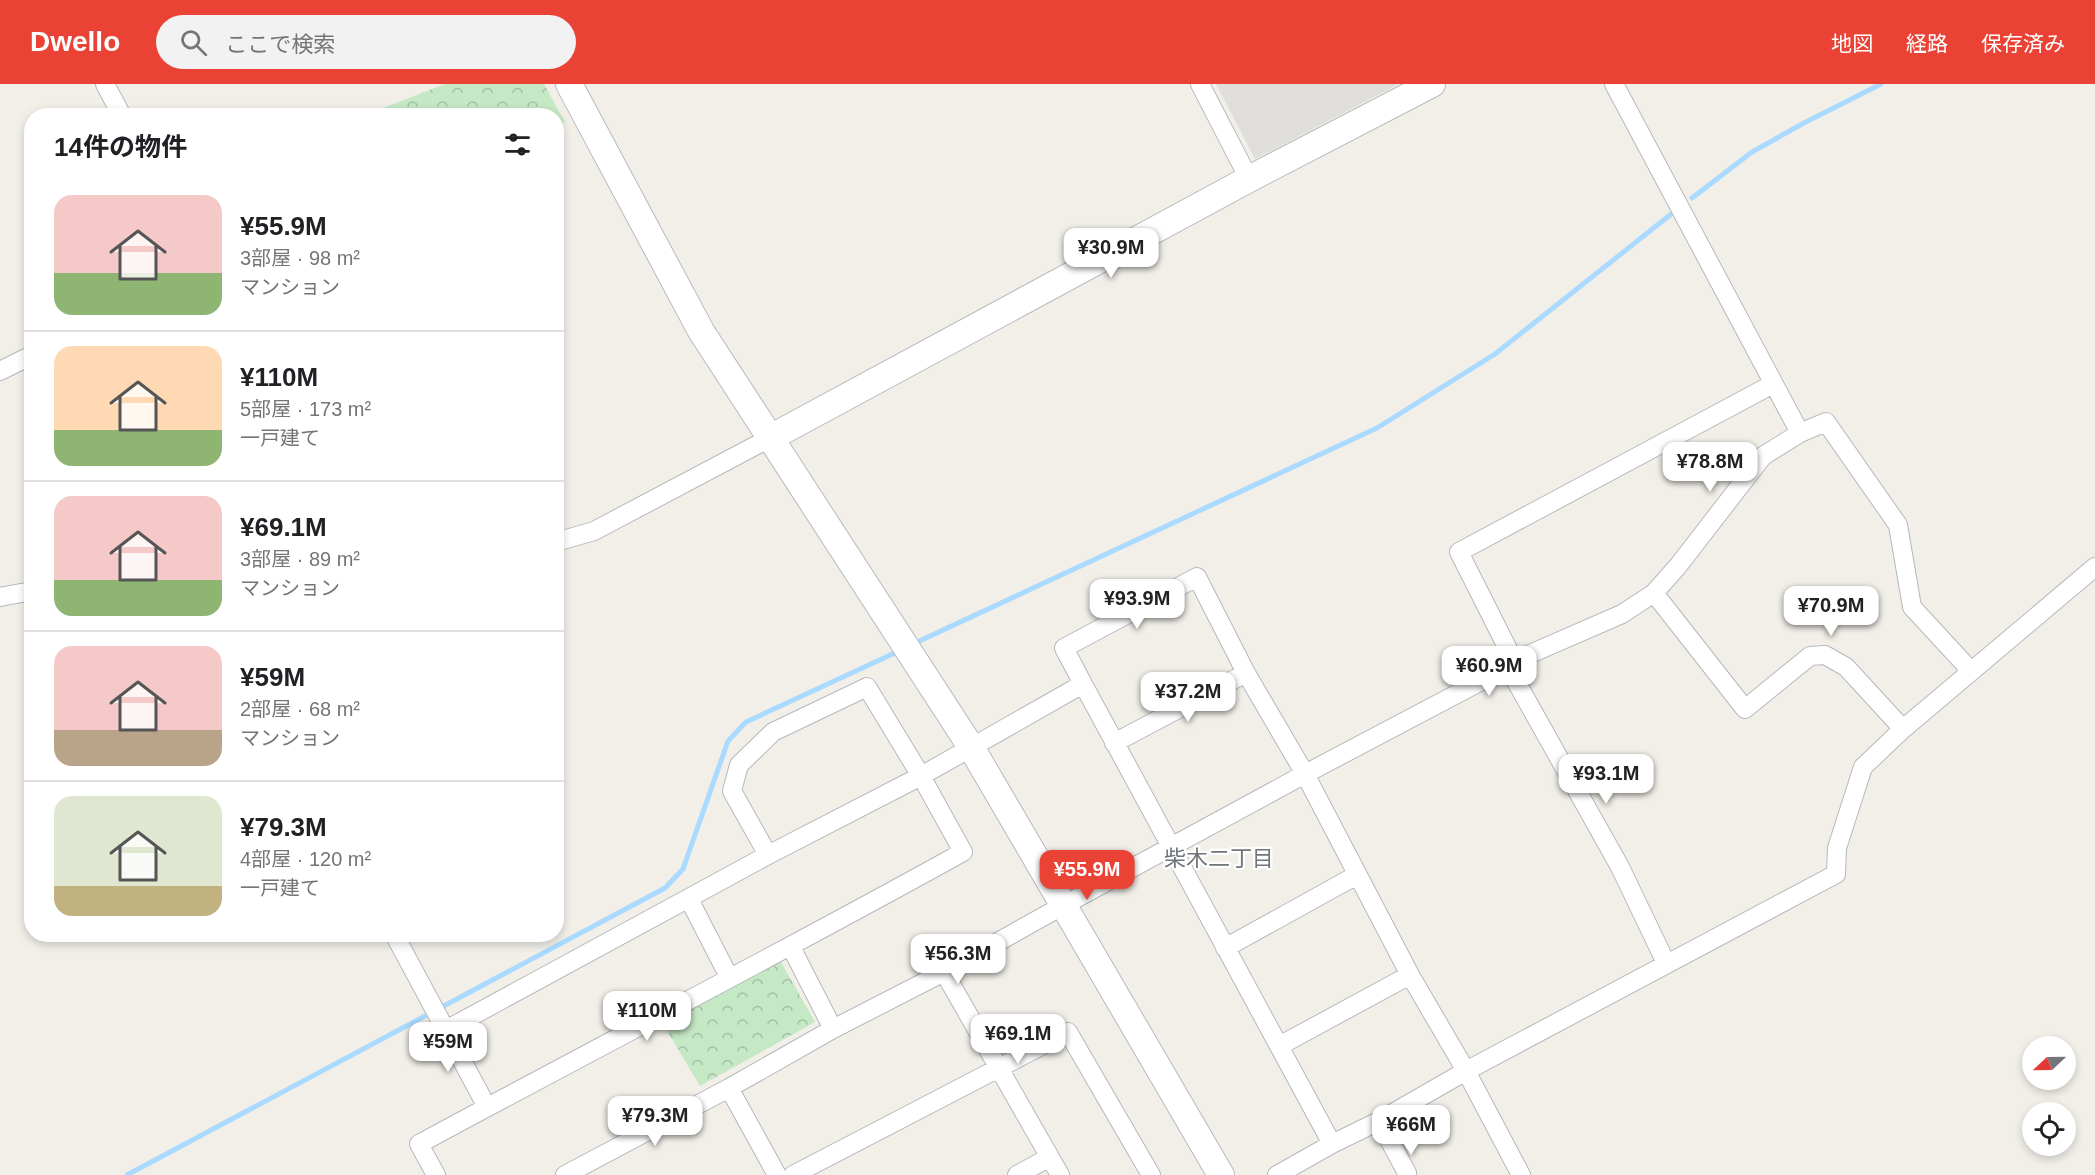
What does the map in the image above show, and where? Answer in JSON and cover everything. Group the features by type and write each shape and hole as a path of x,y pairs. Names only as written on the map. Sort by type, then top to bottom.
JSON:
{"street":[{"path":"105,84 118,108"},
{"path":"569,84 701,331 971,747 1221,1175"},
{"path":"1200,84 1249,179"},
{"path":"564,540 594,531 1249,179 1432,84"},
{"path":"1614,84 1800,433"},
{"path":"0,371 24,359"},
{"path":"1666,963 1620,867 1511,664 1459,552 1773,384"},
{"path":"565,1175 1511,664 1622,614 1654,593 1678,566 1763,456 1800,433 1826,422 1898,525 1912,607 1971,671"},
{"path":"1836,874 1837,848 1863,767 1903,729 2095,567"},
{"path":"1332,1144 1064,648 1197,577 1246,672 1305,774 1410,975 1466,1071 1521,1175"},
{"path":"0,597 24,592"},
{"path":"1654,593 1745,709 1810,656 1825,655 1846,667 1903,729"},
{"path":"1114,743 1246,672"},
{"path":"444,1026 921,776 1083,684"},
{"path":"436,1175 419,1144 729,977 791,947 963,852 921,776 867,687 773,732 739,765 732,791 768,855"},
{"path":"1824,839 1836,874"},
{"path":"1277,1175 1332,1144 1380,1121 1466,1071 1666,963 1836,874"},
{"path":"1225,948 1358,875"},
{"path":"689,899 729,977"},
{"path":"398,942 487,1107"},
{"path":"791,947 833,1029"},
{"path":"944,972 1060,1175"},
{"path":"1280,1046 1410,975"},
{"path":"793,1175 1068,1032 1151,1175"},
{"path":"729,1088 777,1175"},
{"path":"1380,1121 1406,1174"},
{"path":"1017,1175 1050,1157"}],"shaded area":[{"path":"1216,84 1399,84 1255,159"}],"green space":[{"path":"445,84 544,84 557,108 383,108"},
{"path":"781,962 815,1022 700,1086 663,1024"}],"waterway":[{"path":"1692,198 1752,152 1881,84"},
{"path":"913,644 1377,428 1495,354 1670,215"},
{"path":"564,942 665,888 683,869 728,741 746,722 899,651"},
{"path":"127,1175 564,942"}],"district":[{"name":"柴木二丁目","path":"1219,858"}]}
